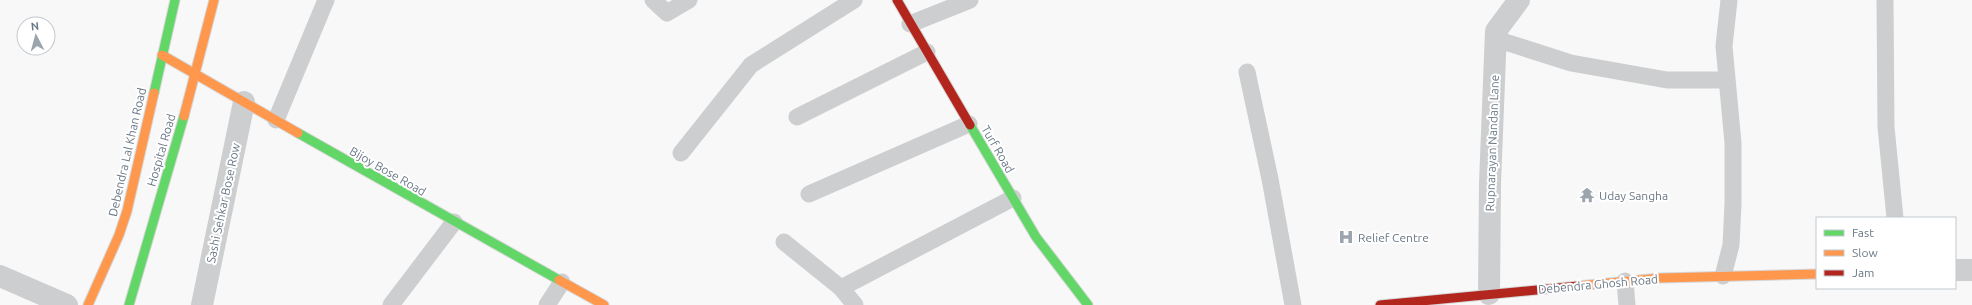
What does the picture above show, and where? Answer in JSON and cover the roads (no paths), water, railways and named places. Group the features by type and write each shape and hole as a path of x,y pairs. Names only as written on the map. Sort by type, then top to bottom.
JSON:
{"street":[{"name":"Debendra Lal Khan Road","path":"88,305 119,235 127,211 175,0"},
{"name":"Hospital Road","path":"129,305 196,74 214,0"},
{"name":"Turf Road","path":"897,0 1036,237 1088,305"},
{"name":"Rupnarayan Nandan Lane","path":"1489,294 1490,183 1496,31 1519,0"},
{"name":"Bijoy Bose Road","path":"162,55 454,222 604,305"},
{"name":"Sashi Sehkar Bose Row","path":"202,305 244,102"},
{"path":"1956,270 1972,270"},
{"name":"Debendra Ghosh Road","path":"1380,305 1660,278 1816,274"},
{"path":"0,276 68,305"}],"lane":[{"path":"276,120 326,0"},
{"path":"653,0 668,12 689,0"},
{"path":"681,153 752,65 854,0"},
{"path":"910,24 970,0"},
{"path":"1723,276 1732,245 1733,204 1733,143 1724,46 1729,0"},
{"path":"1885,0 1886,127 1895,217"},
{"path":"1496,39 1571,63 1667,80 1727,80"},
{"path":"797,117 927,52"},
{"path":"1248,72 1270,179 1293,305"},
{"path":"809,194 969,124"},
{"path":"841,288 1013,198"},
{"path":"391,305 454,222"},
{"path":"784,242 841,288 855,305"},
{"path":"1625,281 1627,305"},
{"path":"547,305 562,282"}],"place":[{"name":"Uday Sangha","path":"1587,195"},
{"name":"Relief Centre","path":"1346,237"}]}
